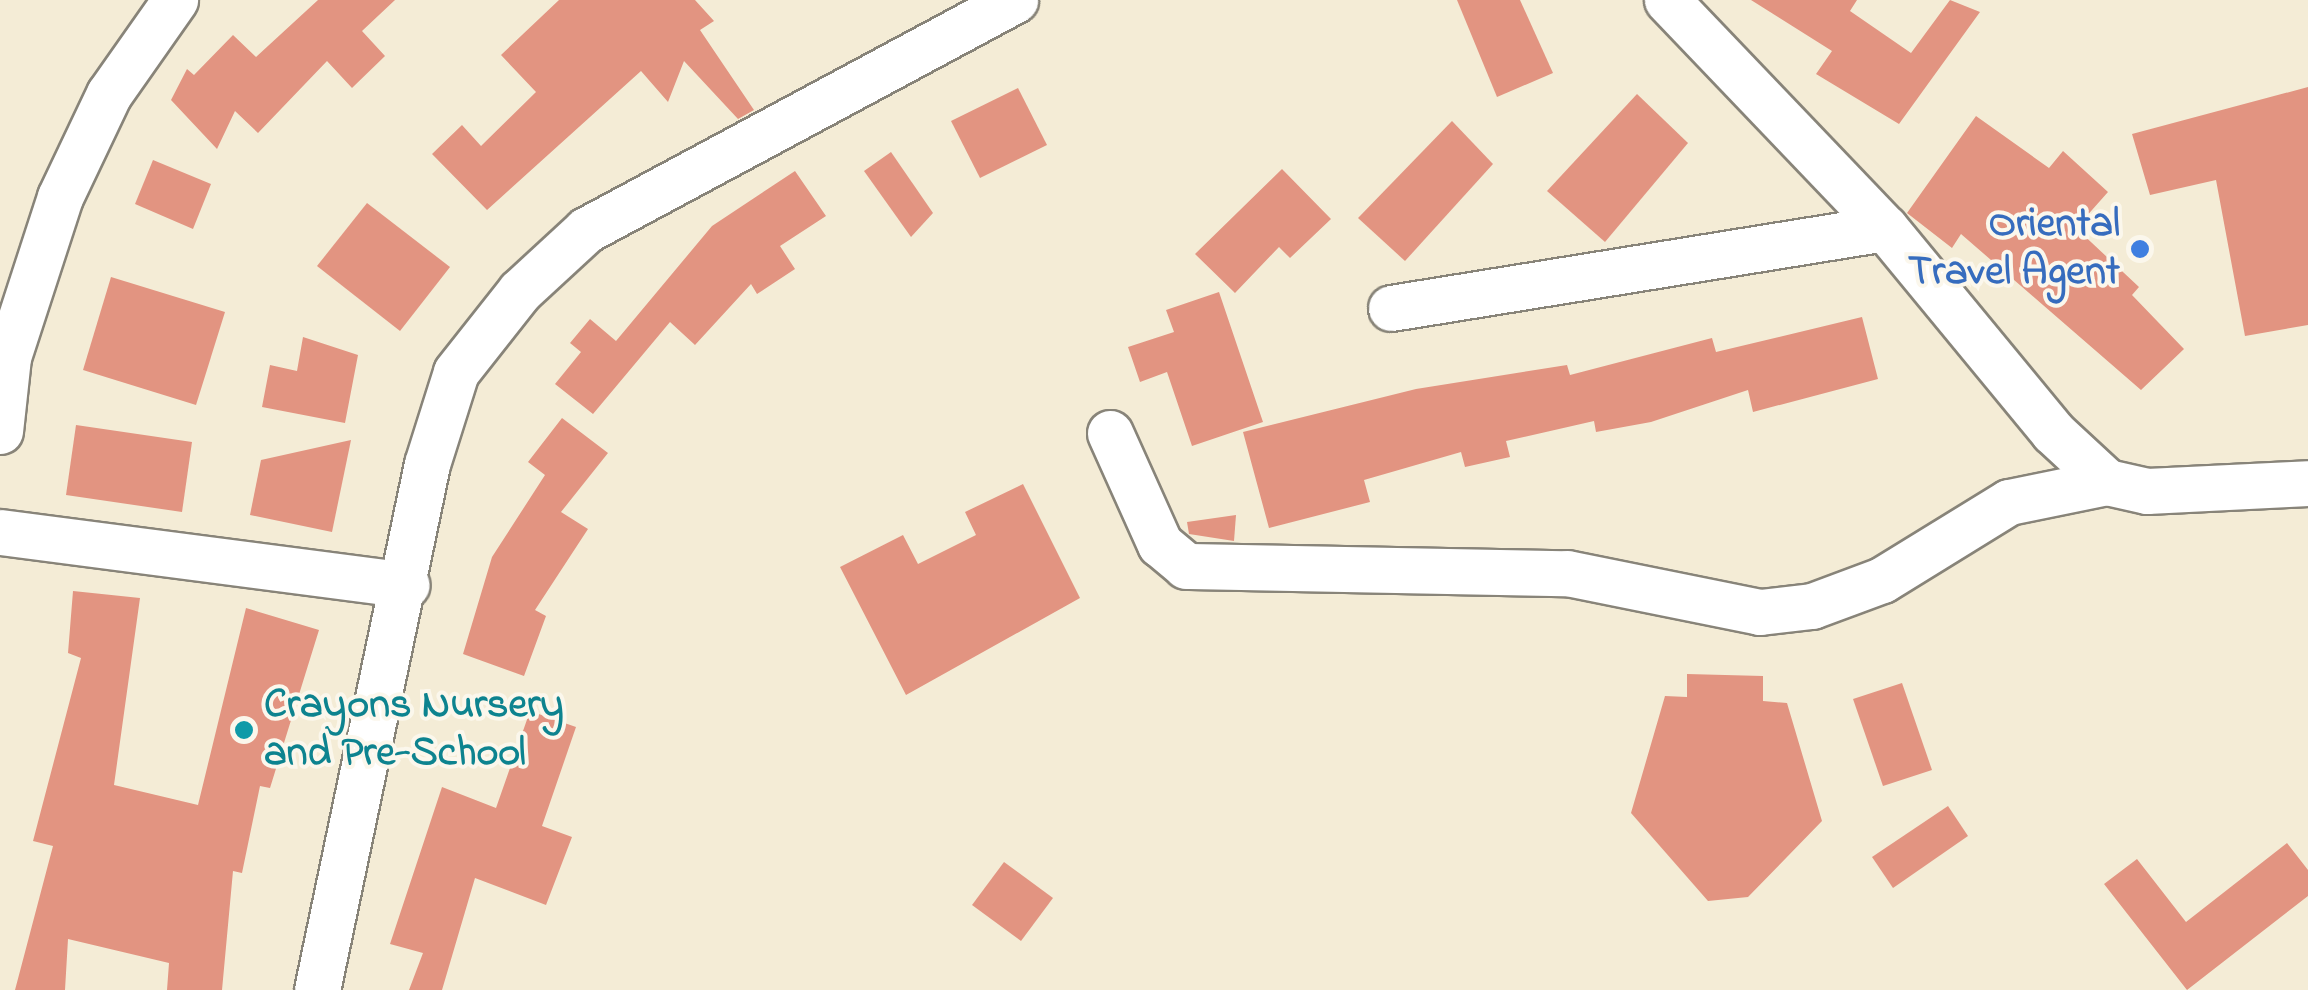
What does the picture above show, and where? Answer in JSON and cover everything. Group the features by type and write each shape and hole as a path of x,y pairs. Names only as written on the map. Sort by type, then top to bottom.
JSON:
{"street":[{"path":"0,430 8,357 60,197 109,94 176,0"},
{"path":"317,990 407,585 427,464 456,372 520,291 586,230 1015,0"},
{"path":"1667,0 1885,228 2053,432 2107,482"},
{"path":"1391,308 1885,228"},
{"path":"1110,433 1160,544 1186,566 1567,573 1760,612 1812,606 1882,580 2010,502 2107,482 2146,491 2308,484"},
{"path":"0,532 407,585"}],"building":[{"path":"318,0 395,0 362,31 385,56 352,88 327,61 258,133 235,111 217,149 171,100 187,69 194,75 233,35 256,57"},
{"path":"559,0 695,0 714,21 700,30 754,110 738,119 684,61 668,102 641,71 487,210 432,154 462,125 481,146 536,92 501,55"},
{"path":"1457,0 1520,0 1553,73 1497,97"},
{"path":"1751,0 1857,0 1850,11 1911,53 1950,0 1980,12 1899,124 1816,74 1832,51"},
{"path":"2308,87 2308,325 2245,336 2216,180 2150,195 2132,134"},
{"path":"1018,88 1047,145 980,178 951,121"},
{"path":"1637,94 1688,143 1605,242 1547,191"},
{"path":"1976,116 2049,168 2063,151 2108,192 2076,228 2139,287 2132,295 2184,349 2141,390 1961,234 1952,248 1907,213"},
{"path":"1452,121 1493,164 1405,261 1358,218"},
{"path":"891,152 933,213 911,237 864,171"},
{"path":"153,160 211,184 193,229 135,204"},
{"path":"1282,169 1331,219 1290,258 1279,247 1235,293 1195,254"},
{"path":"795,171 826,216 780,246 795,269 757,294 751,284 695,345 670,322 593,414 555,384 581,352 570,343 590,319 616,341 712,226"},
{"path":"367,203 450,267 400,331 317,266"},
{"path":"111,277 225,312 196,405 83,370"},
{"path":"1219,292 1263,422 1192,446 1167,372 1140,382 1128,347 1174,332 1166,310"},
{"path":"1862,317 1878,379 1753,412 1748,390 1651,422 1596,432 1594,421 1506,441 1510,457 1465,467 1461,452 1364,480 1370,502 1269,528 1243,432 1416,389 1567,365 1570,375 1712,338 1716,352"},
{"path":"303,337 358,355 345,423 262,407 270,365 297,371"},
{"path":"562,418 608,453 561,512 588,529 535,610 546,616 524,676 463,654 492,557 545,475 528,462"},
{"path":"76,425 192,442 182,512 66,495"},
{"path":"351,440 332,532 250,515 261,460"},
{"path":"1023,484 1080,598 906,695 840,567 903,535 918,564 976,535 965,512"},
{"path":"1236,515 1234,541 1189,534 1187,522"},
{"path":"73,591 140,598 114,785 198,805 246,608 319,630 270,788 260,786 242,873 233,871 222,990 167,990 169,963 68,939 65,990 15,990 53,846 33,841 81,658 68,653"},
{"path":"1687,674 1763,676 1763,701 1787,703 1822,821 1748,897 1708,901 1631,813 1665,696 1687,697"},
{"path":"1902,683 1932,770 1883,786 1853,699"},
{"path":"530,711 576,727 542,826 572,837 546,905 475,878 442,990 409,990 423,953 390,944 442,787 496,808"},
{"path":"1948,806 1968,836 1893,888 1872,857"},
{"path":"2287,843 2308,870 2308,896 2187,990 2104,884 2137,859 2186,922"},
{"path":"1004,862 1053,898 1021,941 972,905"}],"place":[{"name":"Oriental Travel Agent","path":"2140,249"},
{"name":"Crayons Nursery and Pre-School","path":"244,730"}]}
